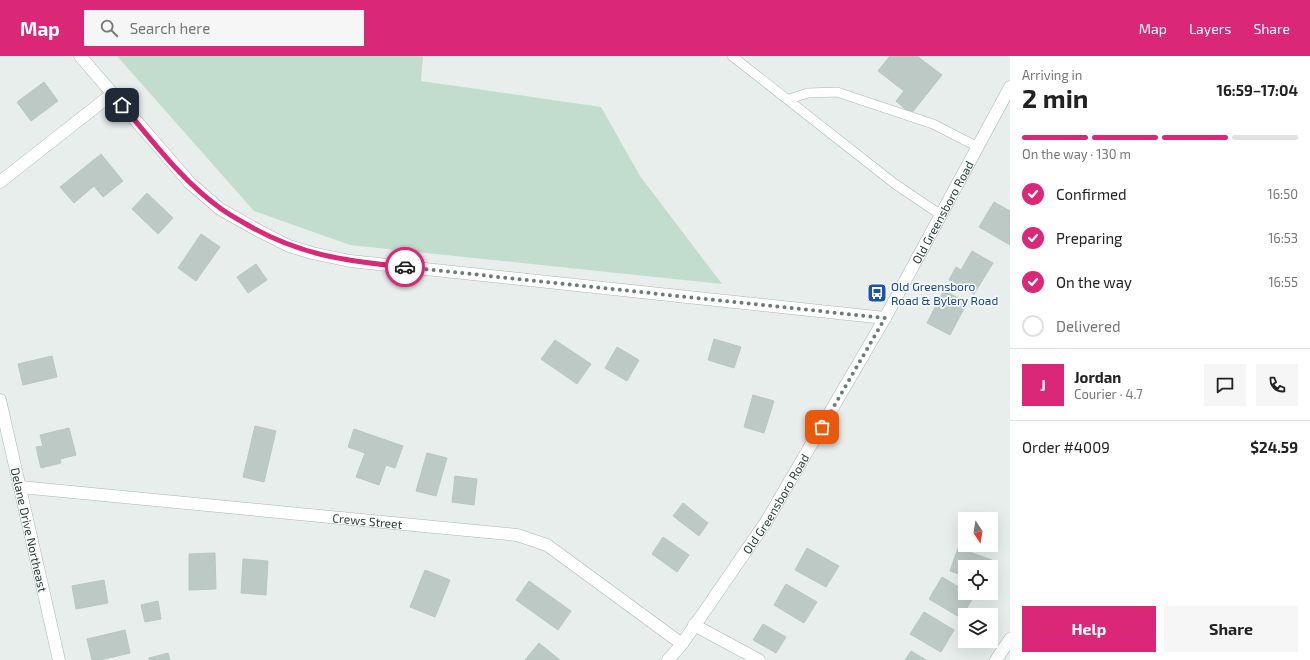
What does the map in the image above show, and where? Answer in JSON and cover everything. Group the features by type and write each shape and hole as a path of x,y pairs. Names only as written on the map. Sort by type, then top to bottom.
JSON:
{"street":[{"path":"80,56 190,183 220,209 289,246 312,253 358,262 885,318"},
{"name":"Old Greensboro Road","path":"668,660 682,644 766,522 885,318 1010,87"},
{"path":"0,182 112,94"},
{"name":"Delane Drive Northeast","path":"0,400 59,660"},
{"name":"Crews Street","path":"20,487 517,536 547,545 682,644"},
{"path":"694,625 759,660"},
{"path":"996,660 1010,638"}],"lane":[{"path":"732,56 789,99 895,184 941,215"},
{"path":"789,99 808,93 837,92 933,124 978,147"}],"green space":[{"path":"117,56 423,56 421,81 601,107 640,176 722,284 350,245 254,211"}],"building":[{"path":"890,56 917,56 942,75 911,114 896,101 904,91 878,71"},
{"path":"44,82 58,101 31,121 17,102"},
{"path":"101,154 123,181 103,197 94,186 74,203 60,187"},
{"path":"147,193 173,218 158,234 132,209"},
{"path":"994,202 1010,211 1010,245 979,227"},
{"path":"201,234 220,247 196,281 178,268"},
{"path":"972,251 993,263 974,294 949,280 956,267 961,270"},
{"path":"256,264 267,280 248,293 237,277"},
{"path":"944,290 967,303 950,335 927,323"},
{"path":"714,339 741,347 734,368 708,360"},
{"path":"555,340 591,364 577,384 541,359"},
{"path":"617,347 639,360 627,381 605,368"},
{"path":"52,356 57,377 23,385 18,364"},
{"path":"753,395 774,401 764,433 744,427"},
{"path":"255,426 276,431 264,482 243,477"},
{"path":"69,428 76,455 60,459 61,463 41,468 36,447 43,446 40,435"},
{"path":"354,429 403,446 395,468 386,465 379,485 356,477 365,453 348,447"},
{"path":"427,453 447,458 436,496 416,491"},
{"path":"455,476 477,479 474,505 452,502"},
{"path":"683,503 708,523 699,536 673,516"},
{"path":"663,537 689,555 677,572 652,554"},
{"path":"807,548 839,566 826,587 795,570"},
{"path":"958,548 958,552 969,552 992,560 958,560 958,574 950,571"},
{"path":"215,553 216,589 189,590 189,554"},
{"path":"243,559 268,561 266,595 241,593"},
{"path":"425,570 450,580 435,617 410,607"},
{"path":"942,577 958,587 958,600 972,600 967,608 958,608 958,616 929,599"},
{"path":"104,580 108,603 76,609 72,586"},
{"path":"529,581 571,611 558,630 516,600"},
{"path":"786,584 817,602 804,623 774,605"},
{"path":"158,601 161,619 145,622 141,605"},
{"path":"924,612 954,630 941,652 910,634"},
{"path":"763,624 786,637 776,653 753,640"},
{"path":"125,630 130,653 100,660 92,660 87,639"},
{"path":"539,643 560,660 525,660"},
{"path":"911,651 926,660 905,660"},
{"path":"168,653 170,660 149,660 149,658"}],"way so far":[{"path":"405,267 885,318 822,427"}],"place":[{"name":"Old Greensboro Road & Bylery Road","path":"877,293"}],"route":[{"path":"122,105 190,183 220,209 289,246 312,253 350,261 405,267"}]}
